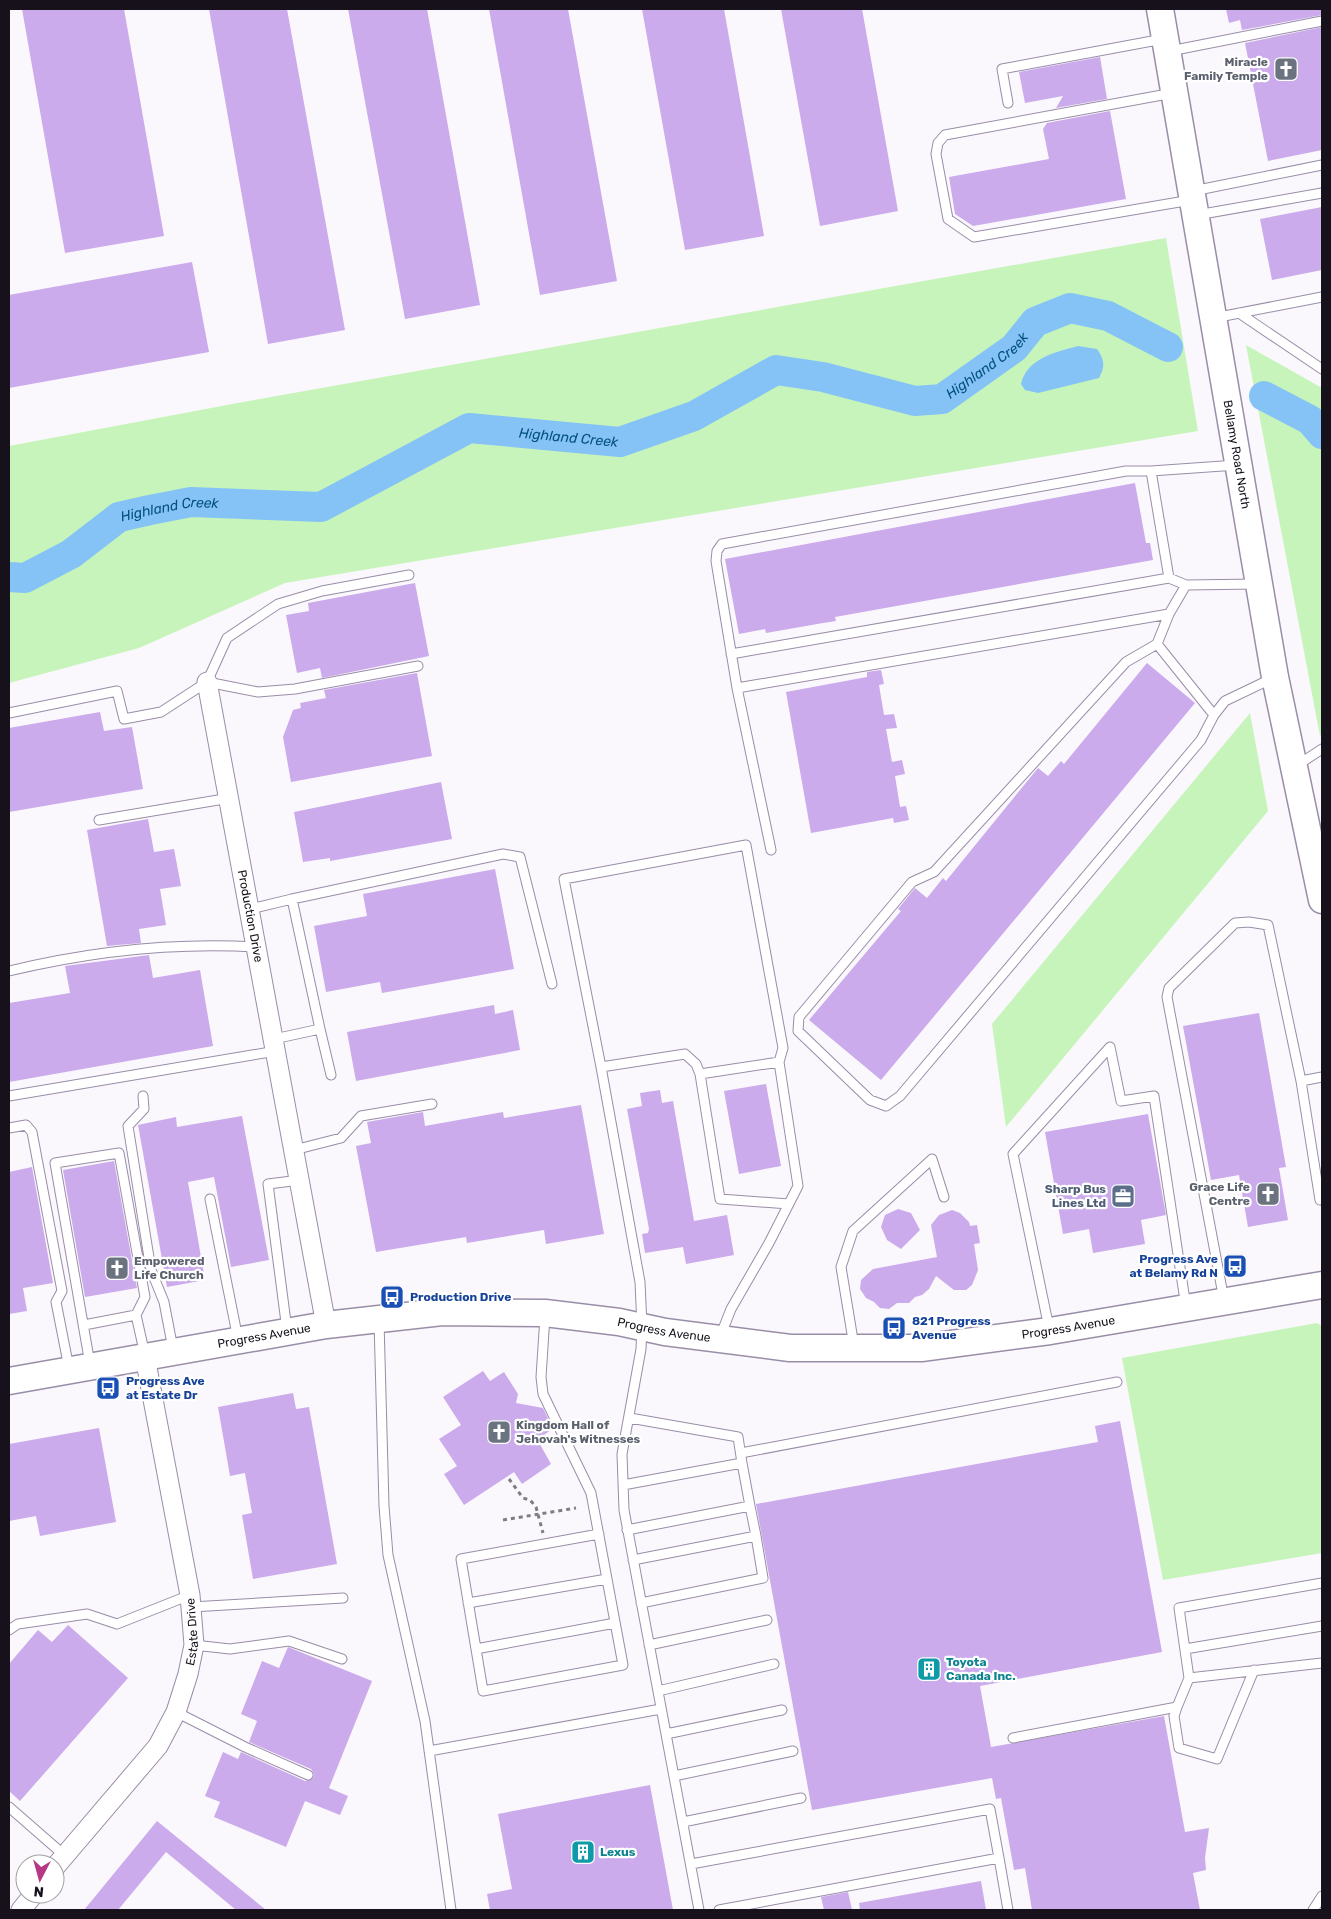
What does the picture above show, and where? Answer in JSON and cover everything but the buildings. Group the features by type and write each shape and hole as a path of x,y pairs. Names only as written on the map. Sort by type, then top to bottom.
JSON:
{"main road":[{"name":"Bellamy Road North","path":"1160,9 1194,202 1226,315 1239,464 1275,677 1294,767 1312,830 1322,900"},
{"name":"Progress Avenue","path":"9,1381 326,1325 442,1312 545,1313 642,1326 719,1340 790,1348 922,1348 1050,1331 1225,1303 1322,1285"}],"street":[{"name":"Production Drive","path":"207,682 230,798 326,1325"},
{"name":"Estate Drive","path":"65,1855 158,1746 176,1712 188,1674 194,1645 191,1601 145,1357"}],"lane":[{"path":"1008,103 1002,68 1322,21"},
{"path":"1175,92 945,135 936,148 948,219 974,237 1194,202 1322,193"},
{"path":"1194,202 1322,165"},
{"path":"1226,315 1322,297"},
{"path":"1226,315 1322,369"},
{"path":"771,850 737,688 716,561 717,551 722,544 1126,471 1151,471 1239,464"},
{"path":"1151,471 1169,578"},
{"path":"9,713 117,691 124,719 161,712 207,682 227,638 278,604 322,591 409,574"},
{"path":"731,654 1169,578 1186,585 1260,584"},
{"path":"1186,585 1169,614 1157,644 1126,662 934,872 912,882 798,1017 798,1031 870,1100 886,1106 900,1096 1201,740 1214,715 1225,701 1275,677"},
{"path":"737,688 1169,614"},
{"path":"1157,644 1214,715"},
{"path":"207,682 258,692 296,689 418,666"},
{"path":"1294,767 1322,748"},
{"path":"100,820 230,798"},
{"path":"699,1910 624,1510 622,1454 630,1418 642,1326 640,1282 601,1067 564,879 746,846 783,1048 779,1062 798,1186 769,1244 731,1309 719,1340"},
{"path":"250,909 503,854 520,857 552,984"},
{"path":"292,899 331,1075"},
{"path":"1225,1303 1167,996 1169,988 1235,923 1249,922 1268,925 1300,1081 1320,1200"},
{"path":"9,971 61,958 128,949 204,944 257,947"},
{"path":"9,1096 275,1045 320,1029"},
{"path":"1050,1331 1013,1154 1110,1047 1121,1101 1154,1096 1187,1309"},
{"path":"601,1067 685,1054 696,1064 700,1074 720,1199 789,1204"},
{"path":"700,1074 779,1062"},
{"path":"1300,1081 1322,1077"},
{"path":"143,1096 144,1109 128,1126 151,1270 164,1302 174,1352"},
{"path":"294,1150 341,1138 361,1116 432,1104"},
{"path":"9,1128 26,1125 32,1132 62,1291 56,1302 80,1368"},
{"path":"80,1368 84,1325 55,1163 119,1153 145,1297 136,1315 145,1357"},
{"path":"854,1349 841,1267 853,1231 932,1158 944,1197"},
{"path":"288,1332 268,1184 300,1180"},
{"path":"210,1200 239,1341"},
{"path":"545,1313 545,1340 541,1377 543,1394 591,1492 599,1534 623,1665 483,1691 461,1559 599,1534"},
{"path":"84,1325 136,1315"},
{"path":"379,1320 384,1506 388,1555 425,1721 451,1910"},
{"path":"741,1453 1117,1382"},
{"path":"630,1418 738,1436 763,1578 641,1604"},
{"path":"623,1484 742,1463"},
{"path":"627,1530 750,1506"},
{"path":"633,1560 756,1536"},
{"path":"468,1604 607,1579"},
{"path":"1254,1670 1217,1759 1179,1748 1174,1716 1189,1678 1179,1608 1322,1583"},
{"path":"9,1630 18,1624 87,1614 116,1624 191,1601 343,1598"},
{"path":"649,1645 767,1620"},
{"path":"476,1649 615,1622"},
{"path":"1185,1649 1322,1626"},
{"path":"194,1645 230,1649 289,1641 342,1659"},
{"path":"1189,1678 1322,1663"},
{"path":"658,1691 774,1664"},
{"path":"1014,1738 1177,1706"},
{"path":"429,1751 661,1709"},
{"path":"666,1734 782,1710"},
{"path":"176,1712 245,1747 308,1775"},
{"path":"674,1776 793,1751"},
{"path":"683,1822 801,1798"},
{"path":"9,1807 53,1854"},
{"path":"691,1864 990,1809 1008,1910"},
{"path":"719,1910 999,1858"},
{"path":"1313,1910 1322,1896"}],"path":[{"path":"509,1479 523,1498 530,1500 536,1507 545,1544"},
{"path":"503,1520 576,1508"}],"green space":[{"path":"1166,238 1198,431 285,583 139,648 9,683 9,446 243,402"},
{"path":"1246,345 1322,388 1322,733 1320,736"},
{"path":"1250,713 1268,811 1006,1127 992,1024"},
{"path":"1317,1323 1322,1326 1322,1553 1163,1580 1122,1358"}],"water":[{"path":"1078,346 1097,349 1100,353 1103,364 1099,378 1038,393 1025,390 1021,384 1024,375 1036,362 1052,354"}],"waterway":[{"name":"Highland Creek","path":"9,577 25,578 71,554 119,517 150,510 191,502 321,507 469,428 620,442 694,416 776,370 823,377 915,401 942,399 1014,348 1035,322 1070,308 1108,316 1168,347"},
{"name":"Highland Creek","path":"1264,396 1310,420 1322,434"}],"place":[{"name":"Miracle Family Temple","path":"1286,69"},
{"name":"Grace Life Centre","path":"1268,1194"},
{"name":"Sharp Bus Lines Ltd","path":"1123,1196"},
{"name":"Progress Ave at Belamy Rd N","path":"1235,1266"},
{"name":"Empowered Life Church","path":"117,1268"},
{"name":"Production Drive","path":"392,1297"},
{"name":"821 Progress Avenue","path":"894,1328"},
{"name":"Progress Ave at Estate Dr","path":"108,1388"},
{"name":"Kingdom Hall of Jehovah's Witnesses","path":"499,1432"},
{"name":"Toyota Canada Inc.","path":"929,1669"},
{"name":"Lexus","path":"583,1852"}]}
